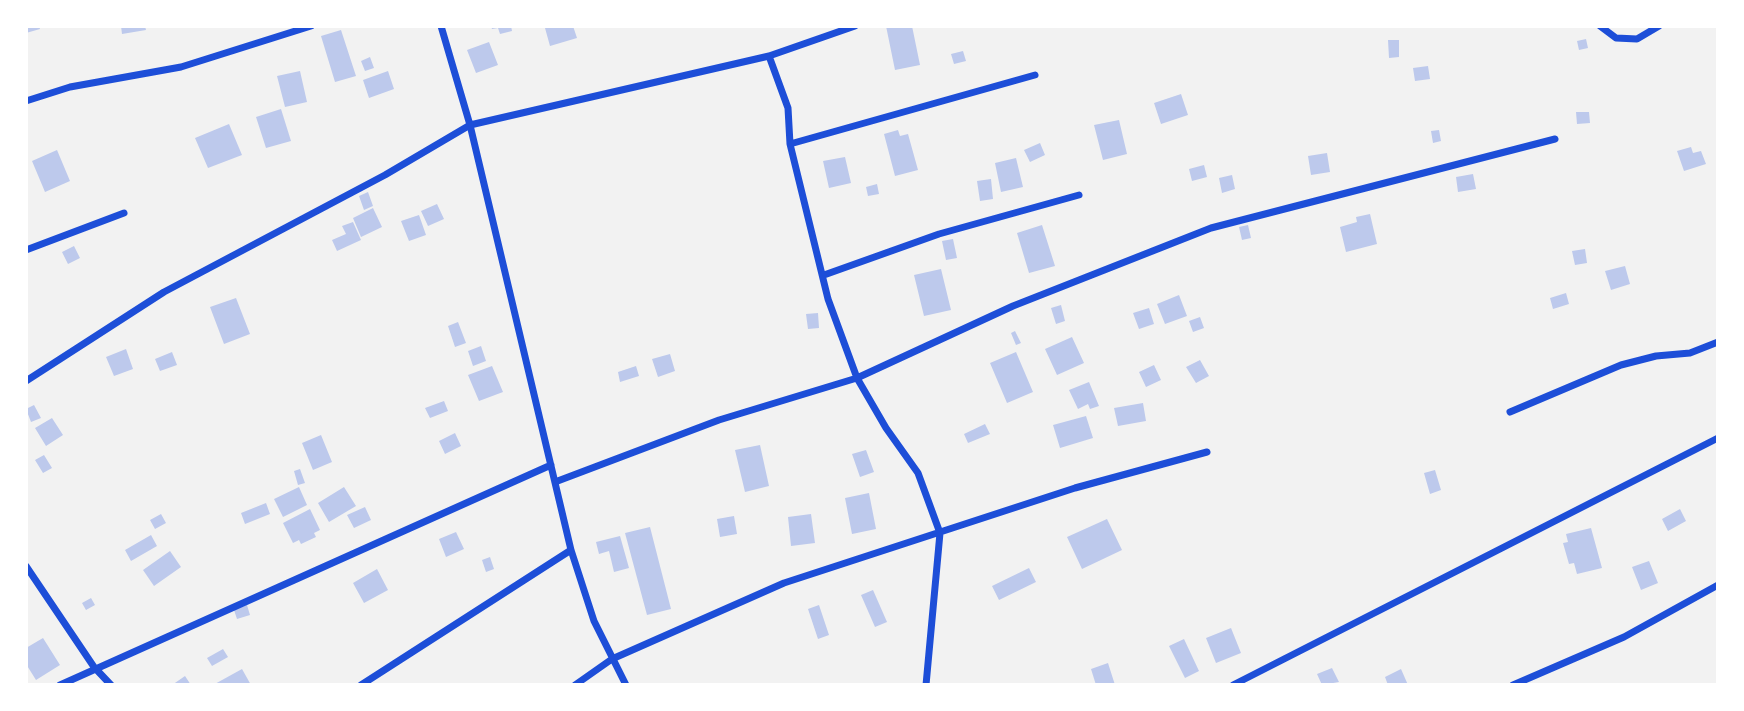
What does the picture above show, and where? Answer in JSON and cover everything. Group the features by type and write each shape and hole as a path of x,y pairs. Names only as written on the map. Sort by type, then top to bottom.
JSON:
{"street":[{"path":"26,101 70,87 181,67 311,26"},
{"path":"442,26 470,125 571,550 594,621 626,685"},
{"path":"26,381 163,292 385,175 470,125 769,56 855,26"},
{"path":"1600,26 1616,38 1637,39 1659,26"},
{"path":"769,56 788,108 790,144 828,299 858,378 886,428 918,473 940,533 926,685"},
{"path":"790,144 1035,75"},
{"path":"555,482 719,420 858,378 1013,306 1211,228 1555,139"},
{"path":"824,275 940,234 1079,195"},
{"path":"26,250 124,213"},
{"path":"1510,412 1621,365 1656,356 1690,353 1718,342"},
{"path":"1233,685 1718,438"},
{"path":"575,685 612,659 784,583 1075,488 1207,452"},
{"path":"60,685 93,667 551,465"},
{"path":"361,685 571,550"},
{"path":"26,566 93,667 111,685"},
{"path":"1513,685 1624,637 1718,585"}],"building":[{"path":"26,26 39,26 40,29 26,33"},
{"path":"121,26 145,26 146,30 122,34"},
{"path":"491,26 511,26 512,31 500,34 498,28 492,29"},
{"path":"573,26 577,38 550,46 545,28"},
{"path":"886,26 912,26 920,65 895,70"},
{"path":"341,30 356,76 335,82 321,36"},
{"path":"1586,39 1588,48 1579,50 1577,41"},
{"path":"1388,40 1399,40 1399,57 1389,58"},
{"path":"489,42 498,65 476,73 467,50"},
{"path":"963,51 966,61 954,64 951,54"},
{"path":"370,57 374,68 365,71 361,61"},
{"path":"1428,66 1430,79 1415,81 1413,68"},
{"path":"300,71 307,102 285,107 277,76"},
{"path":"388,71 394,89 369,98 363,80"},
{"path":"1181,94 1188,115 1161,124 1154,103"},
{"path":"281,109 291,141 266,148 256,117"},
{"path":"1576,112 1589,112 1590,123 1577,124"},
{"path":"1119,120 1127,154 1103,160 1094,125"},
{"path":"229,124 242,155 208,168 195,138"},
{"path":"898,130 900,136 908,134 918,170 895,176 884,134"},
{"path":"1439,130 1441,141 1433,143 1431,131"},
{"path":"1040,143 1045,155 1030,162 1024,150"},
{"path":"1691,147 1693,153 1701,151 1706,164 1684,171 1677,151"},
{"path":"57,150 70,181 45,192 32,161"},
{"path":"1327,153 1330,172 1311,175 1308,156"},
{"path":"845,157 851,183 829,188 823,161"},
{"path":"1016,158 1023,187 1001,192 995,163"},
{"path":"1204,165 1207,177 1192,181 1189,169"},
{"path":"1473,174 1476,189 1458,192 1456,177"},
{"path":"1232,175 1235,189 1222,193 1219,178"},
{"path":"991,179 993,199 980,201 977,181"},
{"path":"877,184 879,194 868,196 866,187"},
{"path":"368,192 373,206 364,210 359,196"},
{"path":"437,204 444,219 428,226 421,211"},
{"path":"373,208 382,227 361,237 353,218"},
{"path":"1370,214 1377,244 1346,252 1340,227 1357,222 1356,217"},
{"path":"419,215 426,235 409,241 401,221"},
{"path":"353,222 361,240 337,251 332,240 346,234 342,226"},
{"path":"1042,225 1055,266 1029,273 1017,233"},
{"path":"1248,225 1251,238 1242,240 1239,227"},
{"path":"953,239 957,258 946,260 942,241"},
{"path":"74,246 80,258 68,264 62,252"},
{"path":"1585,249 1587,263 1575,265 1572,251"},
{"path":"1625,266 1630,284 1611,290 1605,271"},
{"path":"941,269 951,310 924,316 914,275"},
{"path":"1566,293 1569,304 1553,309 1550,298"},
{"path":"1179,295 1187,316 1165,324 1157,304"},
{"path":"236,298 250,334 224,344 210,307"},
{"path":"1061,305 1065,321 1056,324 1051,308"},
{"path":"1149,308 1154,324 1139,329 1133,313"},
{"path":"818,313 819,328 808,329 806,314"},
{"path":"1200,317 1204,328 1193,332 1189,321"},
{"path":"458,322 466,343 455,347 448,326"},
{"path":"1015,331 1021,343 1016,345 1011,333"},
{"path":"1072,337 1084,363 1057,375 1045,349"},
{"path":"481,346 486,361 473,366 468,351"},
{"path":"126,349 133,369 114,376 106,357"},
{"path":"172,352 177,365 160,371 155,359"},
{"path":"1016,352 1033,392 1007,403 990,363"},
{"path":"670,354 675,371 658,377 652,359"},
{"path":"1200,360 1209,376 1196,383 1186,367"},
{"path":"1154,365 1161,380 1146,387 1139,372"},
{"path":"492,366 503,392 479,401 468,375"},
{"path":"636,366 639,376 620,382 618,372"},
{"path":"1089,382 1099,406 1090,409 1088,404 1078,409 1069,390"},
{"path":"444,401 448,411 430,418 425,408"},
{"path":"1143,403 1146,421 1118,426 1114,408"},
{"path":"34,405 41,418 31,422 26,409"},
{"path":"1086,416 1093,438 1060,448 1053,425"},
{"path":"52,418 63,435 46,446 35,428"},
{"path":"985,424 990,434 968,443 964,434"},
{"path":"455,433 461,446 445,454 439,441"},
{"path":"321,435 332,462 313,470 302,443"},
{"path":"760,445 769,486 745,492 735,450"},
{"path":"866,450 874,472 860,477 852,454"},
{"path":"44,455 52,468 43,473 35,460"},
{"path":"300,469 305,483 298,485 294,471"},
{"path":"1435,470 1441,490 1430,494 1424,473"},
{"path":"299,487 307,505 283,517 274,499"},
{"path":"344,487 356,506 329,522 318,503"},
{"path":"869,493 876,529 852,534 845,498"},
{"path":"266,503 270,514 245,524 241,513"},
{"path":"365,507 371,520 354,528 347,515"},
{"path":"310,509 320,530 314,533 316,537 301,544 299,540 293,543 283,523"},
{"path":"1680,509 1686,521 1668,531 1662,519"},
{"path":"161,514 166,523 155,529 150,520"},
{"path":"811,514 815,543 791,546 788,517"},
{"path":"734,516 737,534 720,537 717,519"},
{"path":"1107,519 1122,550 1082,569 1067,537"},
{"path":"650,527 671,609 647,615 625,533"},
{"path":"1591,528 1602,568 1577,574 1574,563 1569,564 1563,543 1568,542 1566,534"},
{"path":"456,532 464,549 446,557 439,539"},
{"path":"151,535 157,546 131,561 125,550"},
{"path":"620,536 629,568 614,572 609,551 599,554 596,542"},
{"path":"170,551 181,567 154,586 143,570"},
{"path":"490,557 494,569 486,572 482,560"},
{"path":"1649,561 1658,583 1641,590 1632,567"},
{"path":"1029,568 1036,582 999,600 992,586"},
{"path":"377,569 388,590 364,603 353,583"},
{"path":"873,590 887,622 875,627 861,595"},
{"path":"91,598 95,605 86,610 82,603"},
{"path":"247,605 250,615 237,619 234,610"},
{"path":"819,605 829,635 818,639 808,609"},
{"path":"1231,628 1241,653 1216,663 1206,638"},
{"path":"43,638 60,665 36,680 26,664 26,648"},
{"path":"1184,639 1199,671 1185,678 1169,646"},
{"path":"223,649 228,657 212,666 207,658"},
{"path":"1108,663 1115,685 1096,685 1091,669"},
{"path":"1332,668 1339,682 1322,685 1317,674"},
{"path":"242,669 251,685 213,685"},
{"path":"1401,669 1408,685 1388,685 1385,677"},
{"path":"185,676 191,685 172,685"}]}
